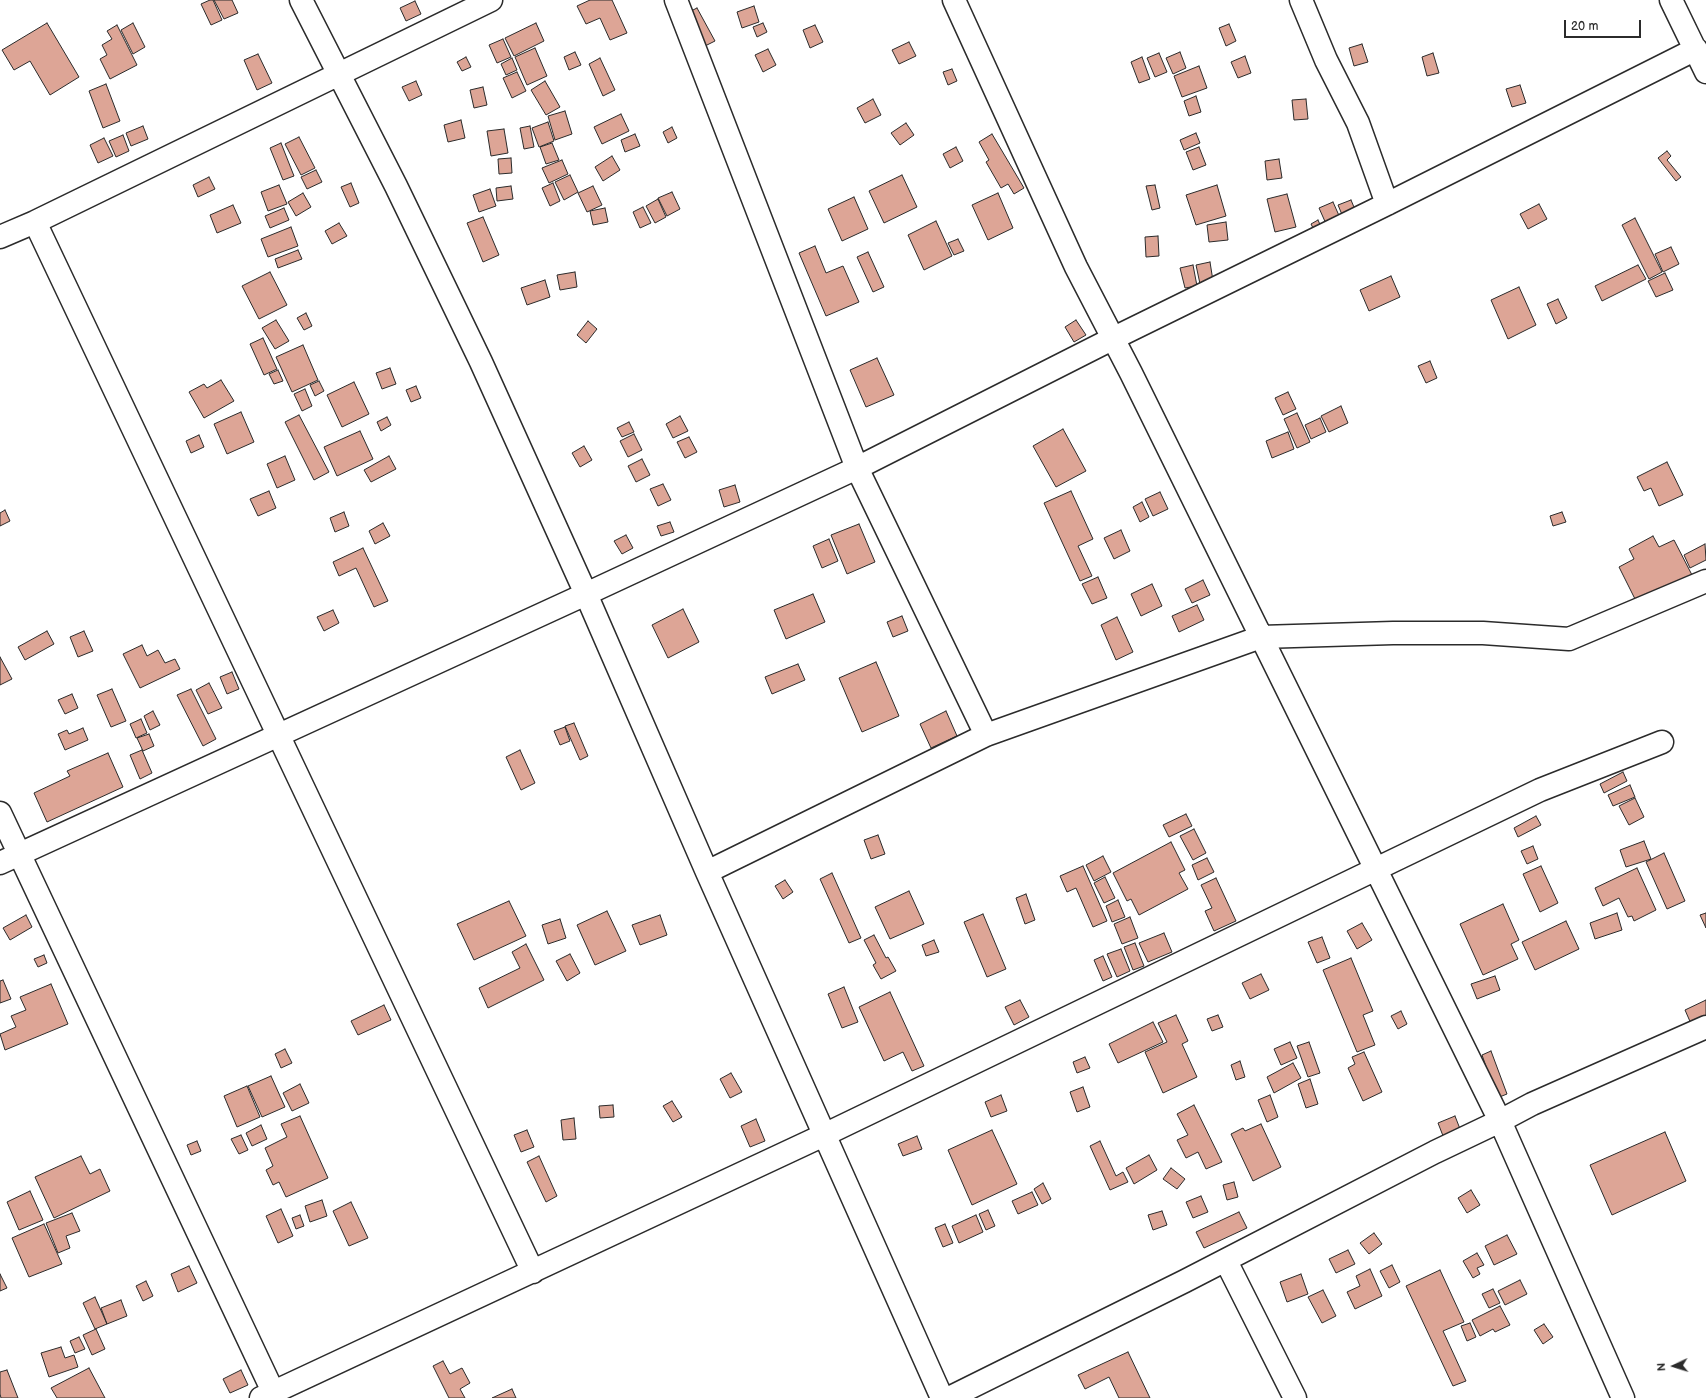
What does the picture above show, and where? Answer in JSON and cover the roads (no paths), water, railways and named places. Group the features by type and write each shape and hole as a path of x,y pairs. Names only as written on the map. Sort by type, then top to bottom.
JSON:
{"street":[{"path":"301,0 396,186 481,362 586,594 707,872 942,1398"},
{"path":"0,237 35,222 491,0"},
{"path":"676,0 857,468 986,735"},
{"path":"954,0 1076,267 1112,339 1131,373 1500,1121 1623,1398"},
{"path":"1301,0 1326,60 1358,123 1388,204"},
{"path":"1672,0 1706,72"},
{"path":"0,863 857,468 1112,339 1388,204 1696,49"},
{"path":"35,222 533,1272"},
{"path":"707,872 986,735 1261,638 1393,633 1483,633 1569,639 1706,581"},
{"path":"0,813 270,1396 824,1135 1375,868 1540,790 1662,742"},
{"path":"949,1398 1226,1261 1435,1152 1544,1098 1706,1027"},
{"path":"1226,1261 1295,1398"}]}
